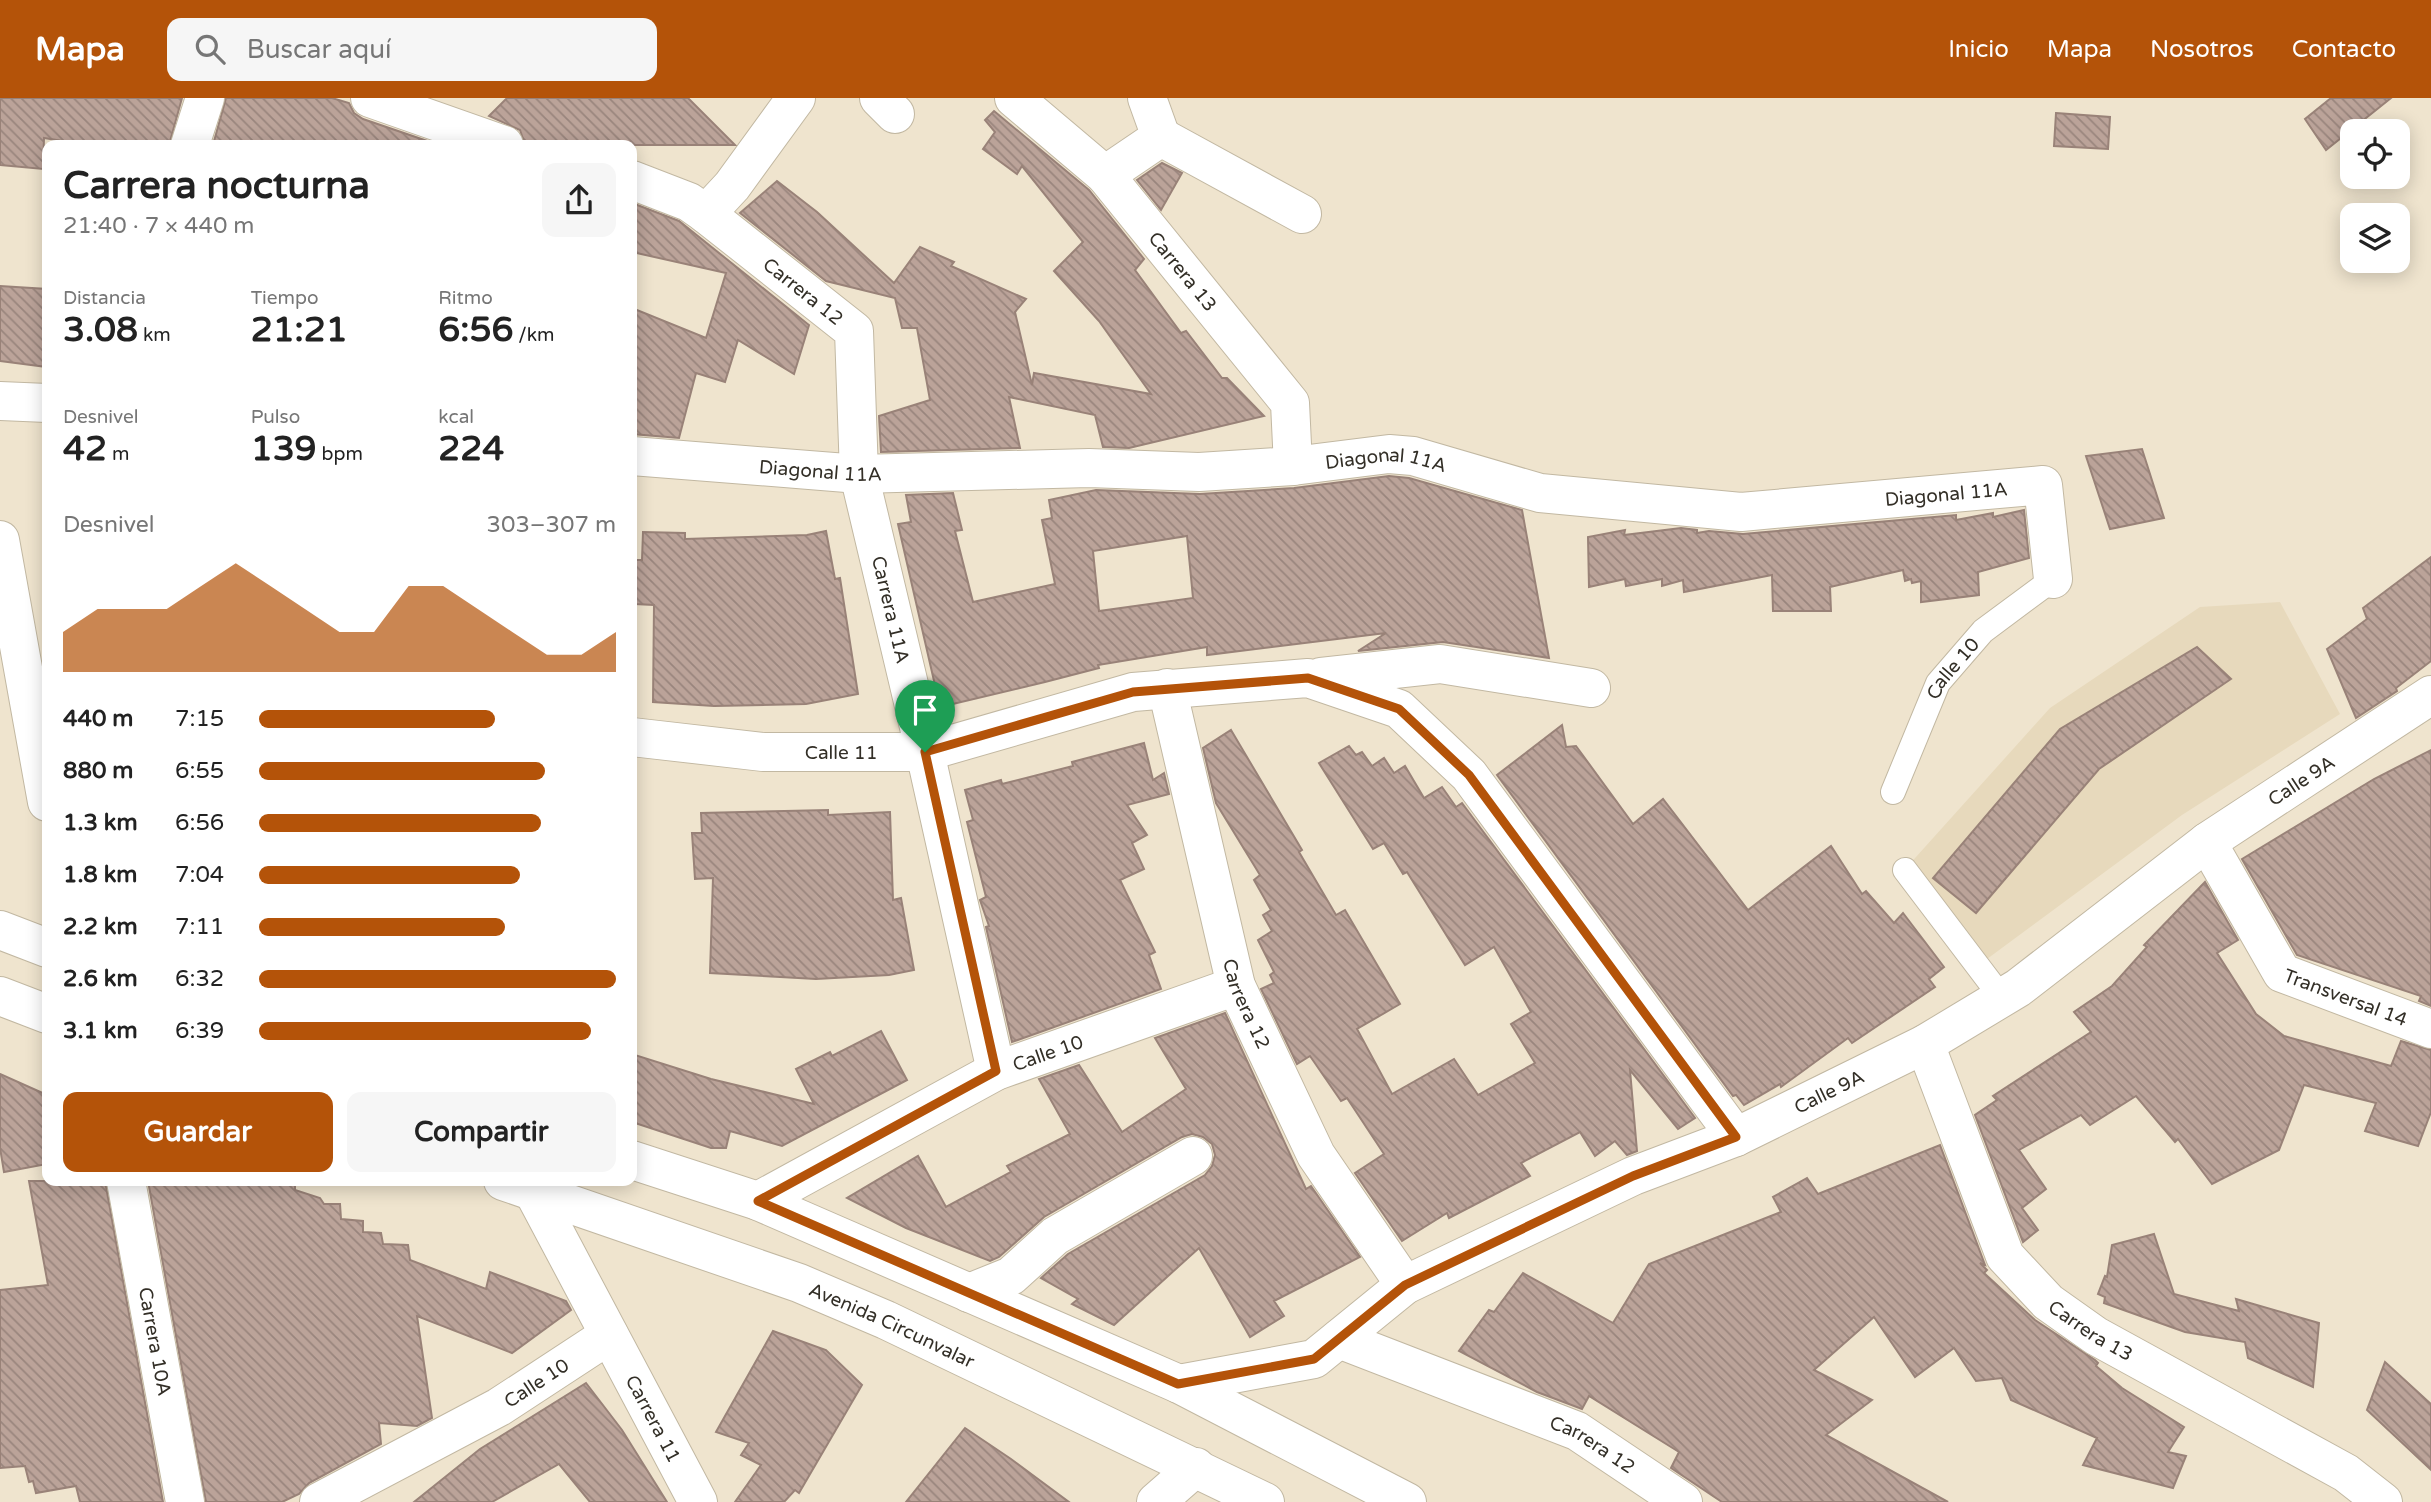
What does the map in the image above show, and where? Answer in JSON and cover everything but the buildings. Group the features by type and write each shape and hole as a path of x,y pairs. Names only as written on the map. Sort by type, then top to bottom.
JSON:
{"street":[{"path":"192,140 205,98"},
{"path":"370,98 425,109 493,140"},
{"path":"706,214 732,186 796,98"},
{"name":"Carrera 13","path":"1014,98 1105,175 1290,403 1293,467"},
{"path":"1147,98 1161,136 1302,214"},
{"path":"1105,175 1161,136"},
{"name":"Carrera 12","path":"637,182 689,202 854,331 859,474"},
{"path":"0,401 42,403"},
{"name":"Diagonal 11A","path":"637,456 859,474 1089,468 1199,472 1293,467 1388,454 1412,456 1540,493 1741,512 2043,485 2053,579"},
{"name":"Carrera 11A","path":"859,474 925,752 996,1071"},
{"path":"0,540 42,774"},
{"name":"Calle 11","path":"637,738 763,752 925,752 1133,692 1440,664 1591,688"},
{"path":"1308,678 1399,709 1469,775 1736,1137"},
{"name":"Carrera 12","path":"1167,688 1236,986 1316,1155 1405,1285"},
{"name":"Calle 9A","path":"1178,1384 1314,1359 1405,1285 1633,1176 1736,1137 1926,1044 2002,998 2207,842 2431,695"},
{"name":"Transversal 14","path":"2207,842 2282,973 2431,1029"},
{"path":"0,930 42,946"},
{"name":"Calle 10","path":"758,1201 996,1071 1236,986"},
{"path":"0,996 42,1012"},
{"name":"Carrera 13","path":"1926,1044 2005,1256 2048,1301 2096,1336 2337,1488 2383,1502"},
{"path":"969,1293 1011,1276 1055,1236 1193,1156"},
{"path":"637,1162 758,1201 1178,1384 1407,1502"},
{"name":"Carrera 10A","path":"127,1186 185,1502"},
{"path":"526,1186 609,1335"},
{"name":"Avenida Circunvalar","path":"528,1186 799,1283 886,1320 1265,1502"},
{"name":"Calle 10","path":"319,1502 499,1407 609,1335"},
{"name":"Carrera 11","path":"609,1335 698,1502"},
{"name":"Carrera 12","path":"1339,1339 1577,1431 1683,1502"},
{"path":"1156,1502 1196,1467"}],"lane":[{"name":"Calle 10","path":"1893,792 1938,683 1983,631 2053,579"},
{"path":"1905,870 2002,998"}],"shaded area":[{"path":"2280,602 2340,714 2182,815 1987,959 1907,867 2050,708 2200,607"}],"route":[{"path":"1308,678 1399,709 1469,775 1736,1137 1633,1176 1405,1285 1314,1359 1178,1384 758,1201 996,1071 925,752 1133,692 1167,688 1308,678"}]}
